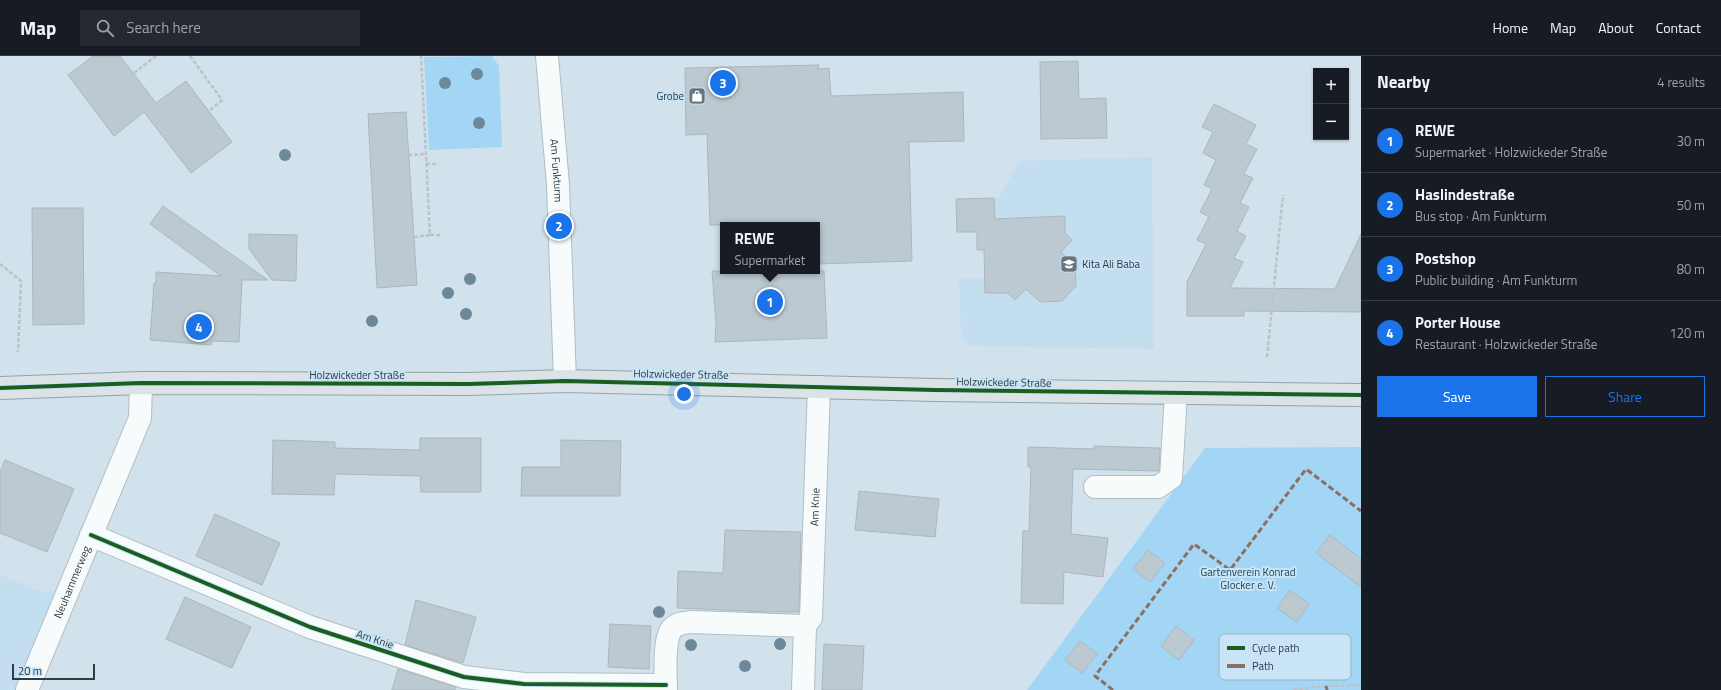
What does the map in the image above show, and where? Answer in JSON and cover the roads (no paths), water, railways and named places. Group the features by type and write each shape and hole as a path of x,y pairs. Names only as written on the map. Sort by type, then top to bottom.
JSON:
{"main road":[{"name":"Holzwickeder Straße","path":"0,388 141,383 468,384 566,381 935,390 1361,395"}],"street":[{"name":"Am Funkturm","path":"547,56 558,185 566,381"},
{"name":"Neuhammerweg","path":"27,690 140,418 141,383"},
{"name":"Am Knie","path":"802,690 805,626 811,618 819,387"},
{"path":"1095,487 1158,487 1171,478 1176,393"},
{"name":"Am Knie","path":"91,535 310,627 464,677 524,684 666,688 667,640 672,629 680,623 691,622 805,626"}],"place":[{"name":"Postshop","path":"723,83"},
{"name":"Grobe","path":"697,96"},
{"name":"Haslindestraße","path":"559,226"},
{"name":"Kita Ali Baba","path":"1069,264"},
{"name":"REWE","path":"770,302"},
{"name":"Porter House","path":"199,327"}],"park label":[{"name":"Gartenverein Konrad Glocker e. V.","path":"1248,578"}]}
